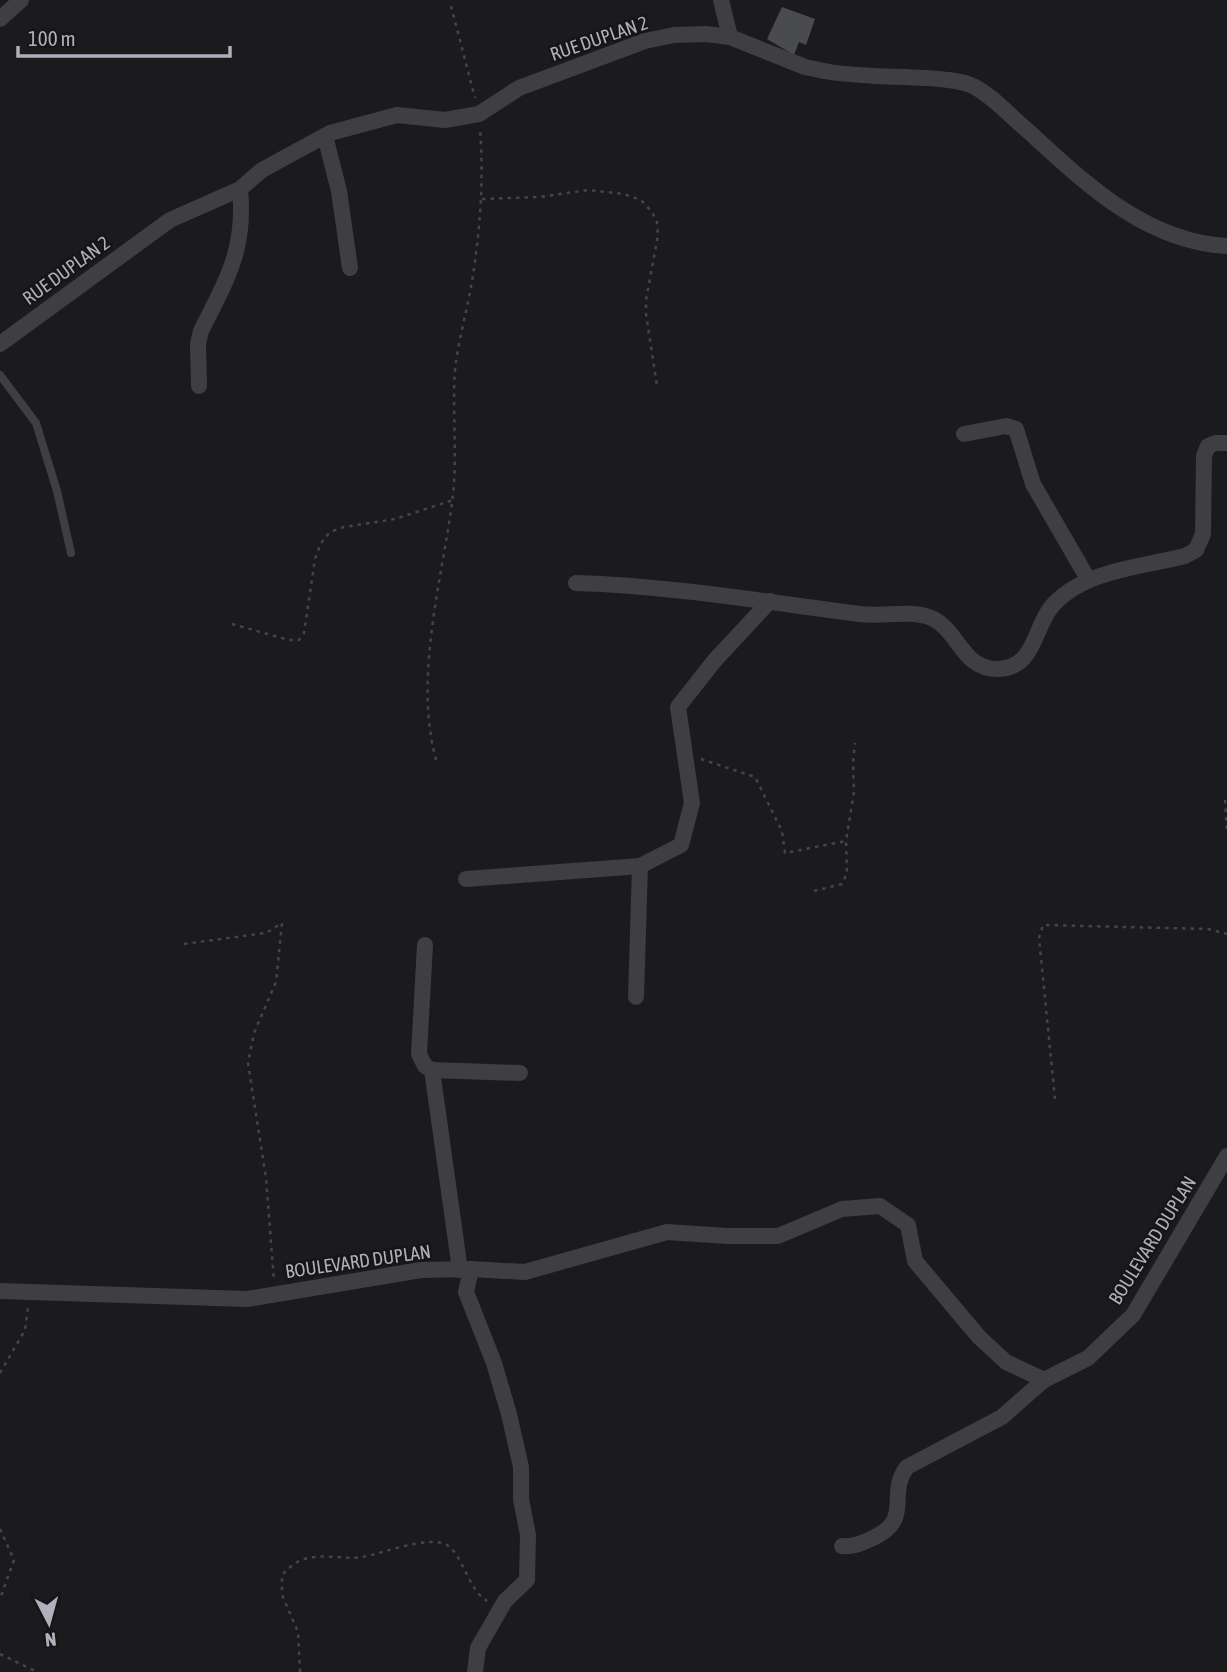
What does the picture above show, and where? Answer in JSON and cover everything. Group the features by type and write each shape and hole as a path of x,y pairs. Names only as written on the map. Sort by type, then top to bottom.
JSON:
{"street":[{"path":"0,19 21,0"},
{"path":"721,0 730,37"},
{"name":"RUE DUPLAN 2","path":"0,344 170,220 240,189 262,170 325,136 397,115 445,120 479,114 519,88 645,41 674,35 706,34 730,37 824,71 948,80 972,86 988,96 1064,164 1119,208 1175,237 1227,246"},
{"path":"325,136 338,191 350,268"},
{"path":"199,386 198,344 201,331 237,255 243,213 240,189"},
{"path":"964,434 1006,426 1016,429 1033,484 1088,579"},
{"path":"576,583 630,585 864,615 929,617 945,627 970,660 999,669 1013,666 1024,660 1054,603 1088,579 1185,556 1196,550 1203,534 1204,456 1208,446 1227,443"},
{"path":"466,879 640,866 681,845 692,803 678,707 715,660 770,601"},
{"path":"636,997 640,866"},
{"path":"425,945 418,1042 421,1060 432,1070 465,1270 466,1292 494,1363 509,1414 521,1467 520,1499 528,1535 527,1580 505,1601 478,1648 475,1672"},
{"path":"432,1070 520,1073"},
{"name":"BOULEVARD DUPLAN","path":"0,1291 247,1299 421,1270 525,1272 667,1232 778,1236 842,1209 880,1206 908,1225 915,1261 979,1337 1006,1362 1044,1380 1088,1358 1133,1315 1227,1156"},
{"path":"842,1546 855,1547 882,1534 895,1521 898,1478 907,1467 1002,1417 1044,1380"}],"lane":[{"path":"0,375 36,424 57,491 71,553"}],"path":[{"path":"436,760 432,744 429,679 436,592 453,500 456,369 471,284 482,199 483,167 479,114 451,6"},
{"path":"482,199 540,197 588,190 624,194 640,200 652,212 657,222 658,235 646,300 646,314 657,386"},
{"path":"232,624 289,640 299,640 304,633 315,559 321,542 330,533 344,527 395,519 453,500"},
{"path":"814,891 842,884 847,873 846,841 854,792 855,743"},
{"path":"684,754 755,777 782,831 785,853 846,841"},
{"path":"1225,800 1227,834"},
{"path":"184,944 267,933 282,923 276,982 254,1033 248,1063 266,1178 276,1294"},
{"path":"1055,1099 1039,938 1042,925 1208,929 1227,934"},
{"path":"0,1373 25,1330 30,1290"},
{"path":"0,1530 15,1560 0,1600"},
{"path":"300,1672 298,1632 282,1595 282,1574 299,1561 324,1557 359,1558 430,1541 448,1546 460,1562 476,1594 501,1611"},
{"path":"0,1654 37,1672"}],"building":[{"path":"782,7 815,19 806,45 799,42 794,55 767,39"}]}
